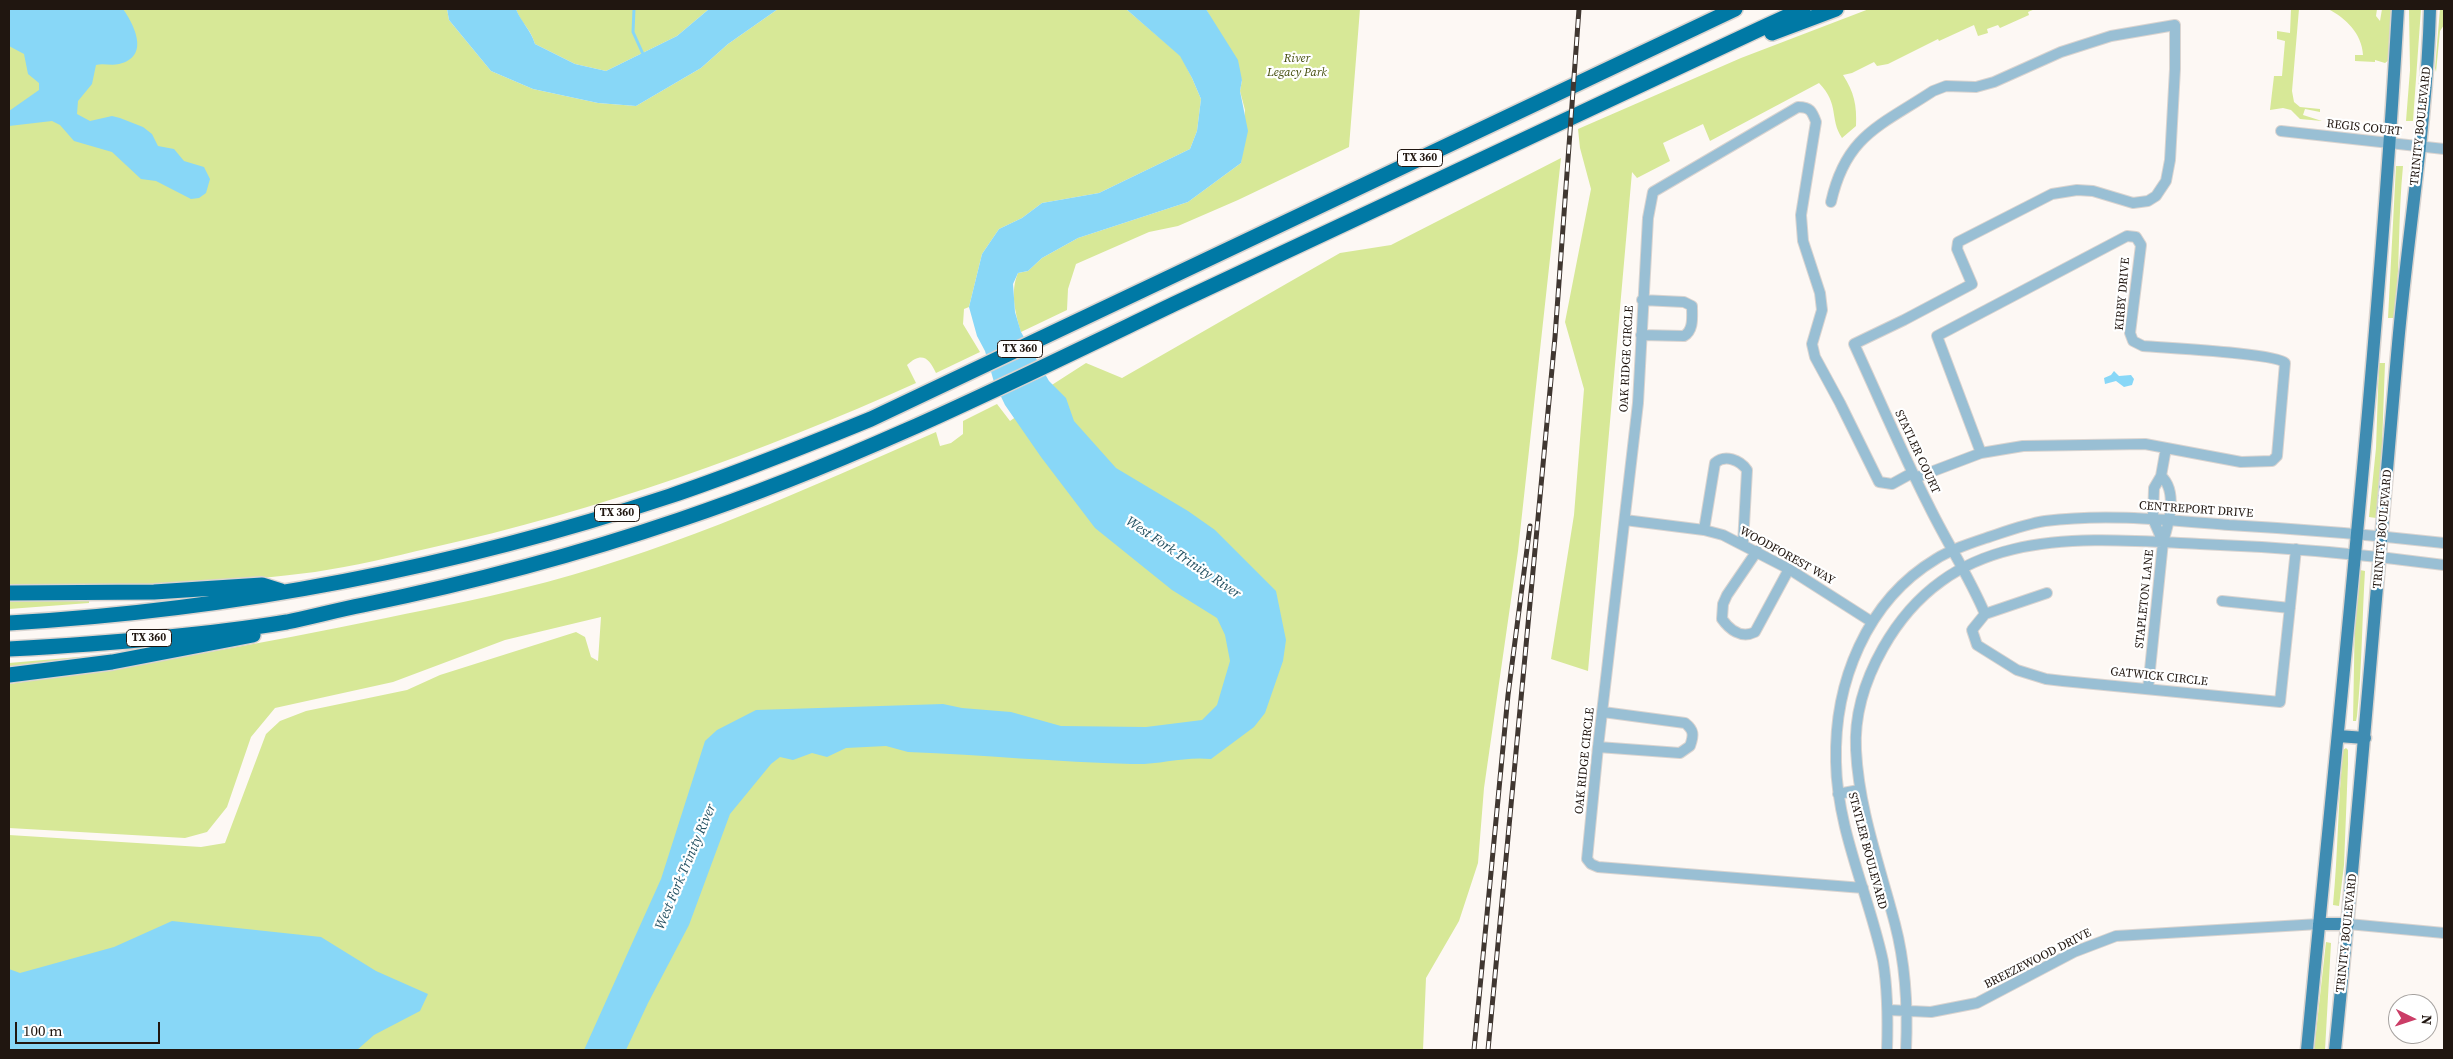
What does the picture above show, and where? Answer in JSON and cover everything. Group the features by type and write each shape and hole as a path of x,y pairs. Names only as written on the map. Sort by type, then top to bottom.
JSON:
{"highway":[{"name":"TX 360","path":"9,623 126,614 286,592 459,556 605,517 672,495 798,449 934,389 1735,9"},
{"name":"TX 360","path":"9,649 109,642 288,622 481,578 618,540 689,517 800,476 946,413 1803,9"},
{"path":"1740,38 1775,32 1836,9"},
{"path":"9,593 154,592 262,585 286,592"},
{"path":"9,676 112,662 263,633 272,631 288,622"}],"main road":[{"name":"TRINITY BOULEVARD","path":"2307,1050 2356,554 2398,9"},
{"name":"TRINITY BOULEVARD","path":"2335,1050 2365,738 2398,342 2419,146 2430,9"},
{"path":"2338,736 2365,738"},
{"path":"2319,924 2348,924"}],"street":[{"name":"STATLER COURT","path":"1831,202 1836,181 1844,161 1858,142 1933,91 1946,86 1976,87 1994,82 2070,49 2111,36 2175,25 2175,69 2170,160 2166,181 2156,196 2148,201 2133,203 2093,191 2076,190 2052,194 1958,242 1957,249 1972,284 1854,344 1913,476 1951,551 1964,568"},
{"name":"OAK RIDGE CIRCLE","path":"1863,888 1608,868 1591,864 1587,859 1598,746 1638,403 1642,300 1648,218 1653,192 1798,107 1806,107 1812,112 1816,122 1801,215 1803,241 1820,293 1822,310 1812,344 1814,357 1840,402 1879,482 1892,484 1913,476"},
{"name":"REGIS COURT","path":"2281,131 2444,149"},
{"name":"KIRBY DRIVE","path":"1913,476 1981,453 2023,446 2145,444 2241,462 2264,462 2275,459 2286,368 2285,363 2280,359 2143,346 2133,340 2130,333 2141,245 2136,237 2127,236 1937,336 1981,453"},
{"path":"1641,335 1684,336 1690,330 1692,319 1692,306 1684,302 1642,300"},
{"path":"2163,542 2153,519 2154,488 2161,476 2166,448"},
{"path":"1704,530 1715,463 1726,458 1735,460 1747,470 1742,544"},
{"path":"2161,476 2167,486 2170,504 2170,520 2163,542"},
{"name":"CENTREPORT DRIVE","path":"1951,551 2001,533 2044,521 2080,518 2170,520 2382,536 2444,543"},
{"name":"WOODFOREST WAY","path":"1625,520 1704,530 1742,544 1789,569 1872,622"},
{"path":"2047,593 1985,614 1964,568 2016,548 2046,542 2113,539 2296,549 2380,556 2444,565"},
{"name":"STAPLETON LANE","path":"2148,689 2163,542"},
{"name":"GATWICK CIRCLE","path":"1985,614 1972,630 1977,645 2017,670 2046,679 2280,702 2296,549"},
{"path":"1757,551 1723,604 1722,619 1728,628 1745,634 1754,632 1789,569"},
{"name":"STATLER BOULEVARD","path":"1887,1050 1889,1010 1883,962 1838,794 1836,754 1840,705 1849,667 1872,622 1892,594 1936,558 1951,551"},
{"name":"STATLER BOULEVARD","path":"1906,1050 1908,1011 1904,969 1895,926 1859,790 1856,747 1860,706 1864,686 1872,667 1891,634 1920,598 1943,579 1964,568"},
{"path":"2222,601 2290,608"},
{"path":"1598,746 1680,753 1690,746 1693,733 1692,729 1685,723 1603,712"},
{"path":"1838,794 1859,790"},
{"name":"BREEZEWOOD DRIVE","path":"1889,1010 1931,1012 1977,1003 2074,952 2116,936 2319,924"},
{"path":"2348,924 2444,934"}],"green space":[{"path":"9,9 447,9 449,20 491,71 533,89 598,103 636,106 701,68 728,44 778,9 1126,9 1181,56 1201,99 1197,131 1190,149 1099,193 1042,203 1022,218 999,229 982,254 969,307 964,309 963,324 980,352 936,373 928,360 921,357 917,358 907,365 916,383 857,409 738,456 616,498 492,533 344,567 239,580 162,585 85,586 9,584"},
{"path":"516,9 709,9 677,36 606,71 575,64 535,44 531,33"},
{"name":"River Legacy Park","path":"1206,9 1360,9 1349,147 1238,200 1178,226 1149,232 1076,264 1068,289 1067,310 1021,332 1015,310 1014,295 1018,273 1028,271 1042,258 1078,238 1188,202 1241,163 1245,110 1240,91 1242,80"},
{"path":"1869,9 2035,9 2028,12 2029,15 2000,28 1998,25 1987,29 1988,33 1978,36 1974,25 1939,41 1938,39 1888,64 1877,66 1874,62 1852,73 1843,75 1852,93 1855,105 1856,126 1842,138 1838,131 1830,98 1819,83 1710,141 1703,124 1663,143 1670,161 1637,178 1632,172 1588,671 1551,659 1574,515 1584,389 1565,322 1591,189 1580,148 1578,129 1741,58"},
{"path":"2291,9 2299,9 2292,91 2294,102 2300,107 2320,109 2320,112 2305,109 2303,115 2322,121 2300,119 2291,110 2283,108 2270,110 2274,76 2282,76 2285,41 2277,39 2277,31 2290,33"},
{"path":"2328,9 2377,9 2376,16 2380,21 2382,9 2392,9 2389,60 2385,63 2375,60 2375,62 2355,61 2355,55 2363,55 2360,40 2347,22"},
{"path":"2409,9 2421,9 2413,121 2406,121 2410,70"},
{"path":"2440,9 2444,9 2444,25 2440,31 2436,72 2435,68"},
{"path":"1561,158 1518,551 1484,788 1478,863 1459,921 1426,978 1423,1050 9,1050 9,835 201,847 225,843 266,734 280,721 306,711 407,690 440,675 576,632 585,637 591,657 598,661 601,617 505,640 393,682 275,708 251,737 227,807 207,832 185,838 9,828 9,684 103,670 292,637 487,597 597,568 744,514 936,432 940,446 951,443 963,434 963,421 997,404 1010,421 1020,414 1030,399 1086,363 1122,378 1340,253 1391,245"},
{"path":"2396,166 2403,166 2398,280 2395,318 2388,318"},
{"path":"2379,363 2385,363 2381,473 2376,518 2369,517 2376,448"},
{"path":"2360,570 2365,571 2361,661 2357,716 2356,721 2353,721 2355,612"},
{"path":"9,596 89,600 89,603 9,609"},
{"path":"102,655 102,658 9,670 9,663"},
{"path":"2346,748 2348,750 2348,764 2344,865 2339,906 2333,905 2341,769 2343,750"},
{"path":"2326,942 2331,943 2325,1050 2314,1050"}],"water":[{"path":"9,9 123,9 132,24 137,40 137,48 134,55 129,60 119,64 96,65 92,84 78,101 77,114 90,121 112,116 143,127 152,134 158,146 174,149 184,161 204,167 210,179 206,193 199,198 191,199 156,181 141,179 112,152 74,141 60,125 52,121 9,126 9,111 39,90 39,83 28,74 24,54 9,46"},
{"path":"447,9 516,9 535,44 575,64 606,71 677,36 709,9 778,9 728,44 701,68 636,106 598,103 533,89 491,71 449,20"},
{"name":"West Fork Trinity River","path":"1126,9 1206,9 1238,60 1242,80 1240,91 1248,131 1241,163 1188,202 1078,238 1042,258 1028,271 1018,273 1013,284 1015,312 1021,332 1049,381 1066,398 1074,421 1116,468 1188,511 1215,530 1276,591 1286,640 1283,661 1265,713 1254,727 1211,759 1201,758 1142,764 1104,763 908,752 886,746 846,748 827,757 812,753 793,760 780,757 771,764 730,814 689,925 648,1003 626,1050 584,1050 661,879 705,741 717,730 756,710 943,704 962,708 1011,712 1061,726 1146,727 1202,720 1217,705 1230,661 1225,635 1217,618 1172,590 1095,528 1041,457 1005,405 994,382 985,351 977,336 969,307 982,254 999,229 1022,218 1042,203 1099,193 1190,149 1197,131 1201,99 1192,78 1180,56"},
{"path":"2114,371 2119,376 2131,375 2134,379 2132,385 2124,387 2116,381 2105,384 2104,378 2111,375"},
{"path":"172,921 321,937 376,971 428,994 420,1011 374,1035 357,1050 9,1050 9,969 20,973 114,947"}],"waterway":[{"path":"634,9 633,32 643,54"}],"railway":[{"path":"1488,1050 1555,337 1579,9"},
{"path":"1474,1050 1508,695 1530,526"}]}
